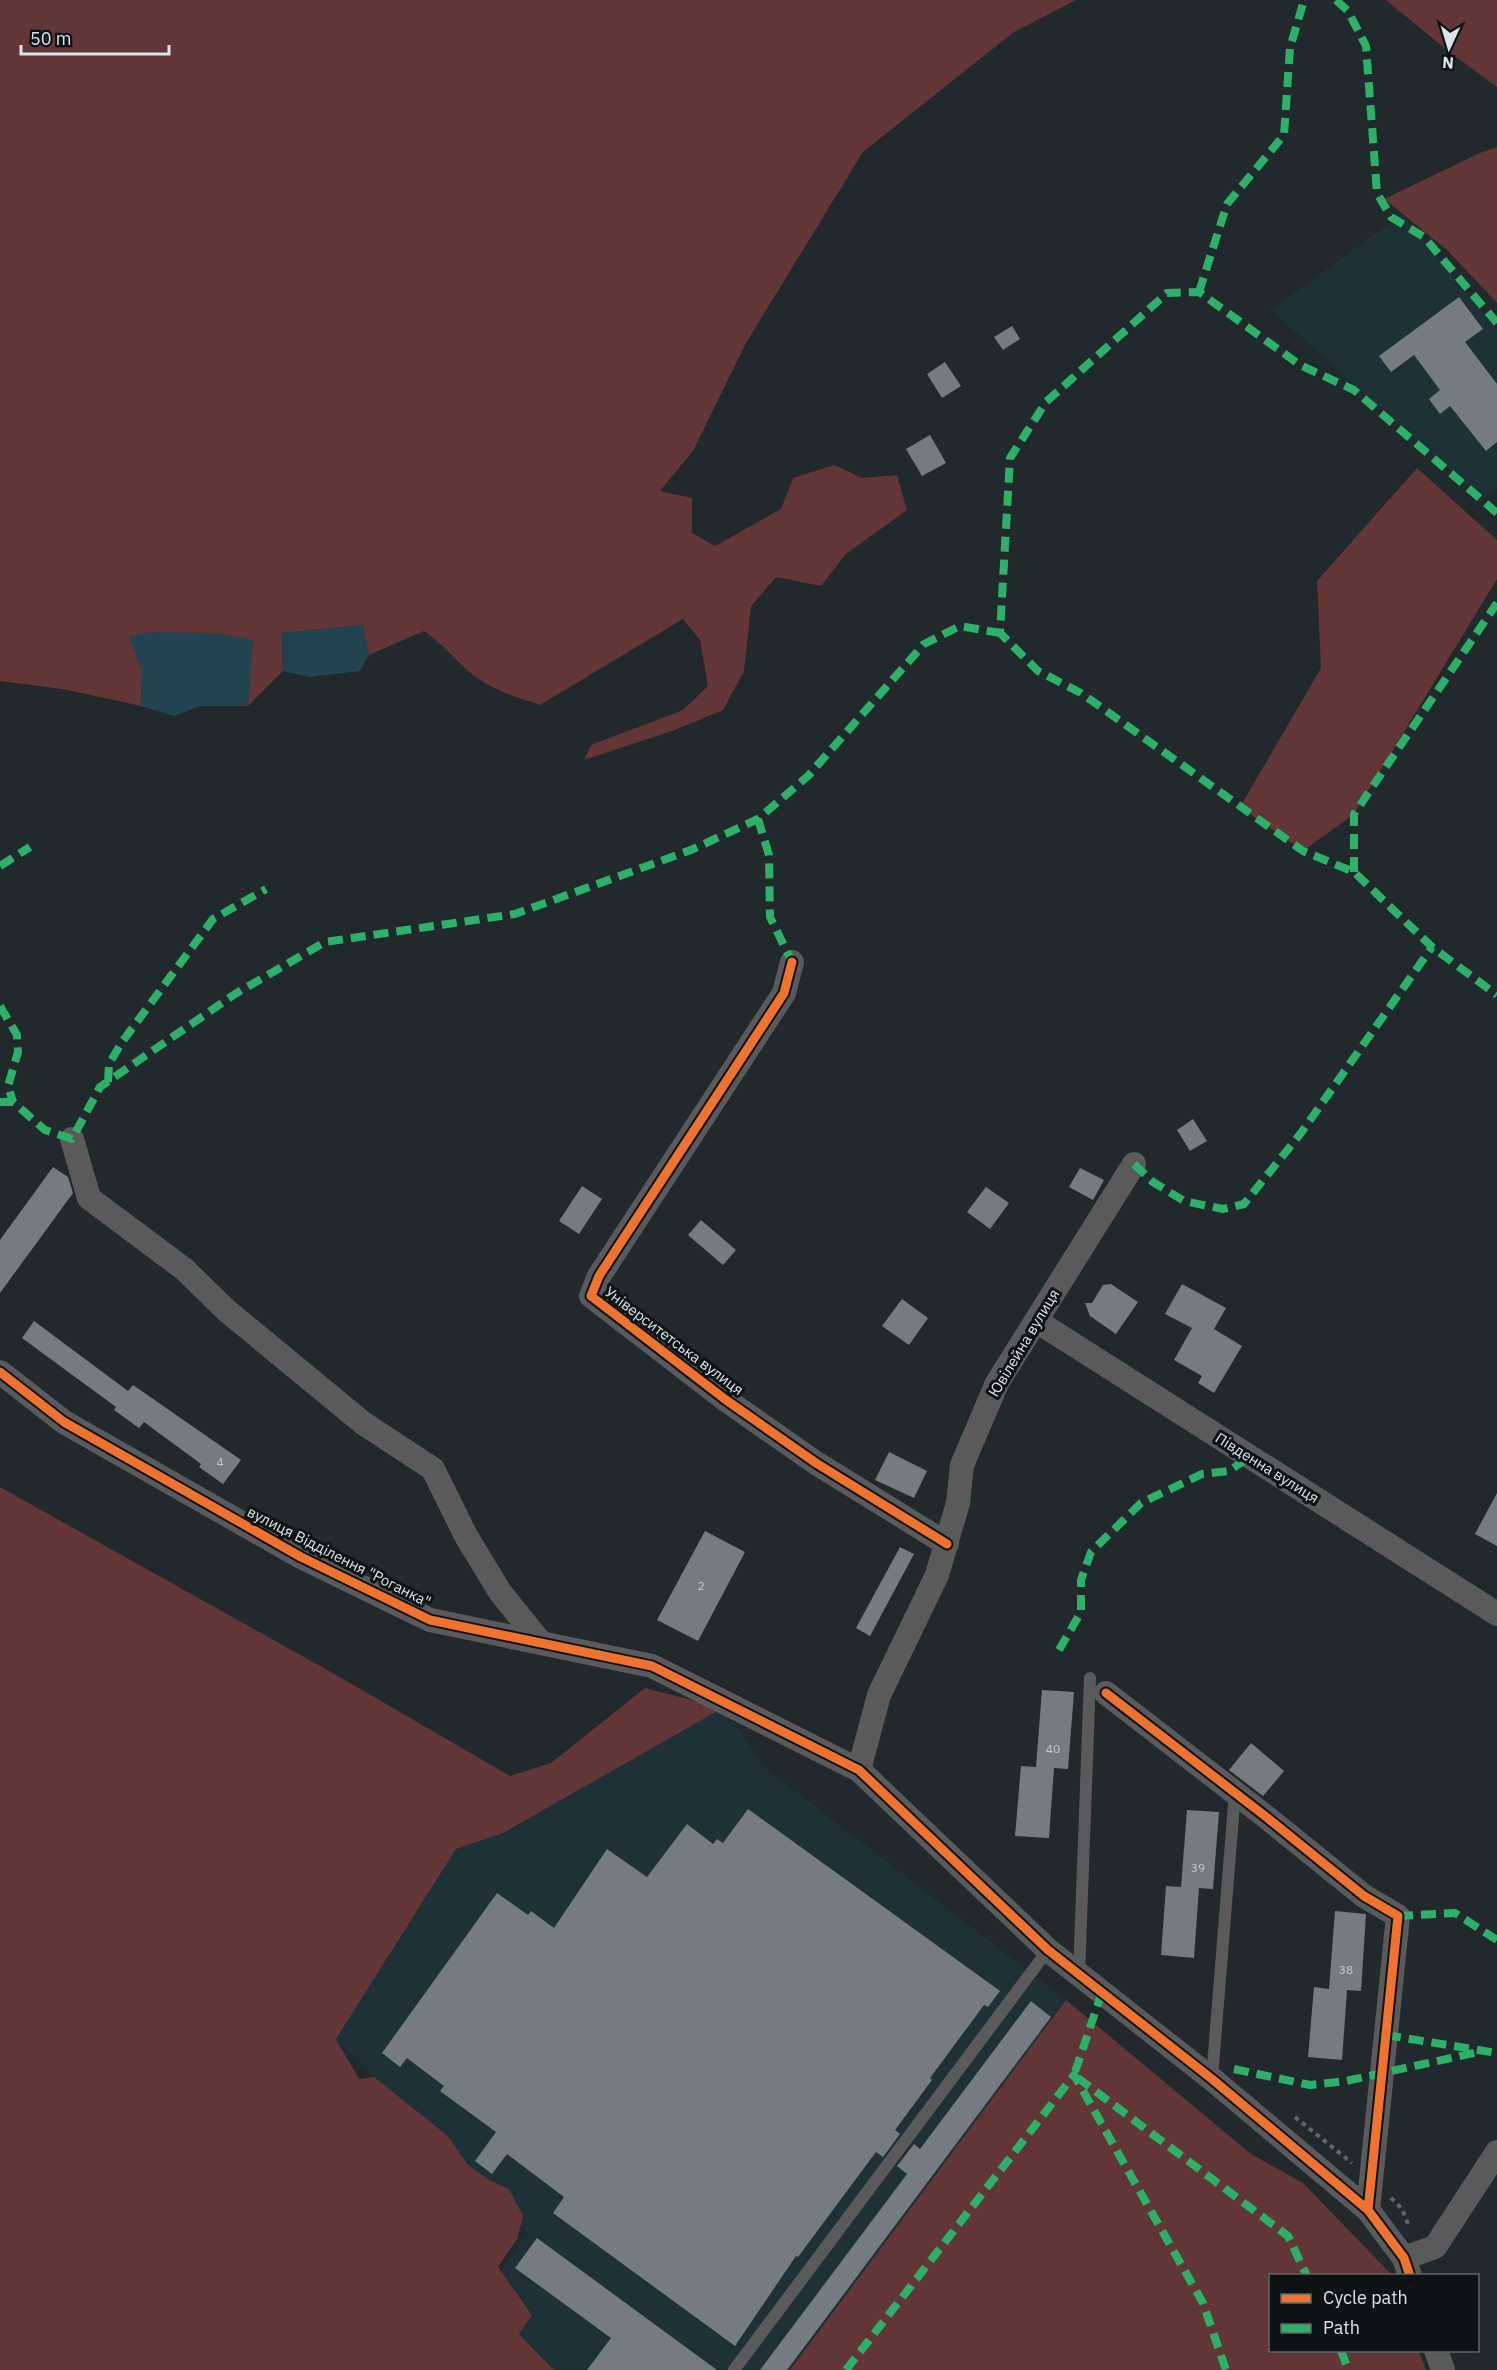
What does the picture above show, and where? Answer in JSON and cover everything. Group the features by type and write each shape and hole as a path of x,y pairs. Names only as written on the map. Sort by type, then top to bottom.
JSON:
{"street":[{"name":"Університетська вулиця","path":"792,962 784,993 600,1276 591,1296 726,1400 816,1463 947,1544"},
{"path":"72,1139 88,1198 184,1269 226,1310 363,1423 433,1469 466,1536 500,1592 541,1643"},
{"name":"Ювілейна вулиця","path":"859,1770 879,1695 937,1575 958,1503 962,1465 997,1383 1038,1322 1057,1286 1134,1164"},
{"name":"Південна вулиця","path":"1038,1322 1497,1614"},
{"name":"вулиця Відділення \"Роганка\"","path":"0,1372 64,1422 301,1557 430,1620 652,1666 859,1770 1048,1950 1212,2079 1368,2210 1407,2267"},
{"path":"1098,1685 1364,1896 1398,1916 1368,2210"},
{"path":"1407,2267 1435,2247 1497,2152"},
{"path":"1437,2352 1443,2370"}],"lane":[{"path":"1079,1975 1098,1685"},
{"path":"1212,2079 1235,1792"},
{"path":"734,2370 1048,1950"}],"shaded area":[{"path":"0,0 1076,0 1014,32 863,152 746,343 693,451 660,491 692,498 692,533 715,546 781,509 793,478 834,465 862,478 897,475 907,510 846,554 821,586 776,577 751,606 744,671 723,710 675,730 584,760 591,745 683,710 708,686 700,640 683,619 540,705 500,691 482,681 424,631 369,655 363,625 282,633 283,671 248,706 252,640 142,673 141,706 63,689 0,681"},
{"path":"1386,0 1497,0 1497,87 1448,51"},
{"path":"1497,147 1497,303 1447,250 1384,199"},
{"path":"1402,214 1497,330 1497,489 1483,500 1271,310"},
{"path":"1417,468 1497,540 1497,579 1354,814 1303,851 1240,807 1321,668 1317,581"},
{"path":"363,625 369,655 360,671 309,677 283,671 282,633"},
{"path":"151,632 216,633 253,640 248,706 200,706 174,716 141,706 142,673 129,636"},
{"path":"0,1487 345,1680 510,1776 551,1763 645,1688 723,1708 503,1833 456,1849 336,2039 359,2079 374,2077 448,2136 467,2164 489,2180 509,2189 523,2216 517,2239 498,2267 532,2315 519,2334 554,2370 0,2370"},
{"path":"723,1708 767,1769 1066,2000 790,2370 554,2370 519,2334 532,2315 501,2271 528,2232 336,2039 456,1849 504,1833"},
{"path":"1066,2000 1251,2154 1303,2183 1391,2274 1269,2274 1269,2352 1419,2352 1426,2370 790,2370"}],"building":[{"path":"1459,297 1483,329 1465,342 1497,384 1497,442 1486,451 1450,406 1440,414 1429,399 1440,390 1414,355 1391,372 1379,356"},
{"path":"1012,326 1020,339 1003,350 994,337"},
{"path":"945,362 961,386 942,398 927,374"},
{"path":"930,435 946,463 922,476 906,449"},
{"path":"1193,1119 1207,1141 1190,1151 1177,1130"},
{"path":"53,1167 68,1177 73,1193 0,1293 0,1240"},
{"path":"1080,1168 1104,1180 1093,1200 1069,1187"},
{"path":"582,1186 602,1199 579,1234 559,1221"},
{"path":"986,1187 1009,1203 990,1229 967,1212"},
{"path":"701,1220 736,1250 723,1265 688,1235"},
{"path":"1111,1284 1138,1302 1116,1334 1090,1316 1085,1303 1092,1303 1103,1285"},
{"path":"1182,1284 1226,1308 1214,1329 1242,1346 1214,1393 1198,1383 1202,1376 1174,1360 1192,1328 1165,1314"},
{"path":"902,1299 928,1318 909,1345 882,1326"},
{"path":"34,1321 128,1391 133,1385 241,1460 223,1484 199,1467 201,1464 144,1422 139,1428 114,1410 116,1407 22,1338"},
{"path":"889,1452 927,1471 914,1498 875,1480"},
{"path":"1497,1493 1497,1546 1475,1534"},
{"path":"705,1531 745,1552 698,1641 657,1620"},
{"path":"900,1547 914,1554 870,1636 856,1628"},
{"path":"1042,1690 1074,1692 1068,1769 1054,1768 1049,1838 1015,1836 1021,1766 1036,1767"},
{"path":"1251,1743 1284,1771 1263,1796 1229,1770"},
{"path":"748,1809 1000,1991 988,2007 984,2005 930,2078 932,2080 895,2130 900,2134 883,2157 876,2152 798,2257 796,2256 735,2346 553,2213 564,2197 507,2154 492,2174 475,2161 496,2132 440,2091 444,2086 407,2058 400,2067 382,2053 497,1893 528,1915 531,1911 554,1928 607,1849 647,1877 687,1824 713,1844 717,1839 723,1843"},
{"path":"1187,1810 1219,1812 1213,1889 1199,1888 1194,1958 1161,1955 1166,1886 1181,1887"},
{"path":"1335,1911 1366,1914 1361,1991 1347,1990 1342,2060 1308,2057 1314,1987 1329,1989"},
{"path":"1031,2001 1051,2017 787,2370 760,2370 907,2174 897,2166 914,2144 920,2149"},
{"path":"537,2238 717,2370 587,2370 611,2338 515,2268"}],"marked path":[{"path":"1199,292 1227,204 1284,135 1290,48 1304,0"},
{"path":"1336,0 1348,11 1366,46 1377,193 1391,217 1424,237 1497,323"},
{"path":"1497,513 1354,390 1300,365 1199,292 1167,293 1046,402 1010,458 1000,633 1038,671 1081,693 1303,851 1354,872 1432,947 1497,995"},
{"path":"1354,872 1354,814 1497,603"},
{"path":"0,1102 13,1102 45,1130 72,1139 100,1087 235,994 325,942 515,914 691,850 758,819 808,776 924,644 960,626 1000,633"},
{"path":"758,819 769,855 770,917 792,962"},
{"path":"0,866 30,847"},
{"path":"108,1082 109,1064 122,1042 213,919 266,889"},
{"path":"1134,1164 1153,1182 1184,1201 1223,1209 1244,1204 1301,1133 1432,947"},
{"path":"0,1006 17,1035 18,1052 8,1086 13,1102"},
{"path":"1059,1650 1081,1612 1081,1580 1091,1552 1141,1503 1202,1474 1229,1471 1249,1457"},
{"path":"1398,1916 1455,1913 1497,1940"},
{"path":"1102,1992 1074,2075 1288,2236 1306,2274"},
{"path":"1386,2035 1497,2053"},
{"path":"1234,2069 1310,2085 1346,2081 1483,2051"},
{"path":"846,2370 1074,2075 1203,2303 1226,2370"},
{"path":"1342,2352 1348,2370"}],"cycle path":[{"path":"792,962 784,993 599,1276 591,1296 726,1400 816,1463 947,1544"},
{"path":"0,1372 64,1422 301,1557 430,1620 652,1666 859,1770 1048,1950 1212,2079 1368,2210 1404,2258 1409,2274"},
{"path":"1106,1693 1364,1896 1398,1916 1368,2210"}]}
